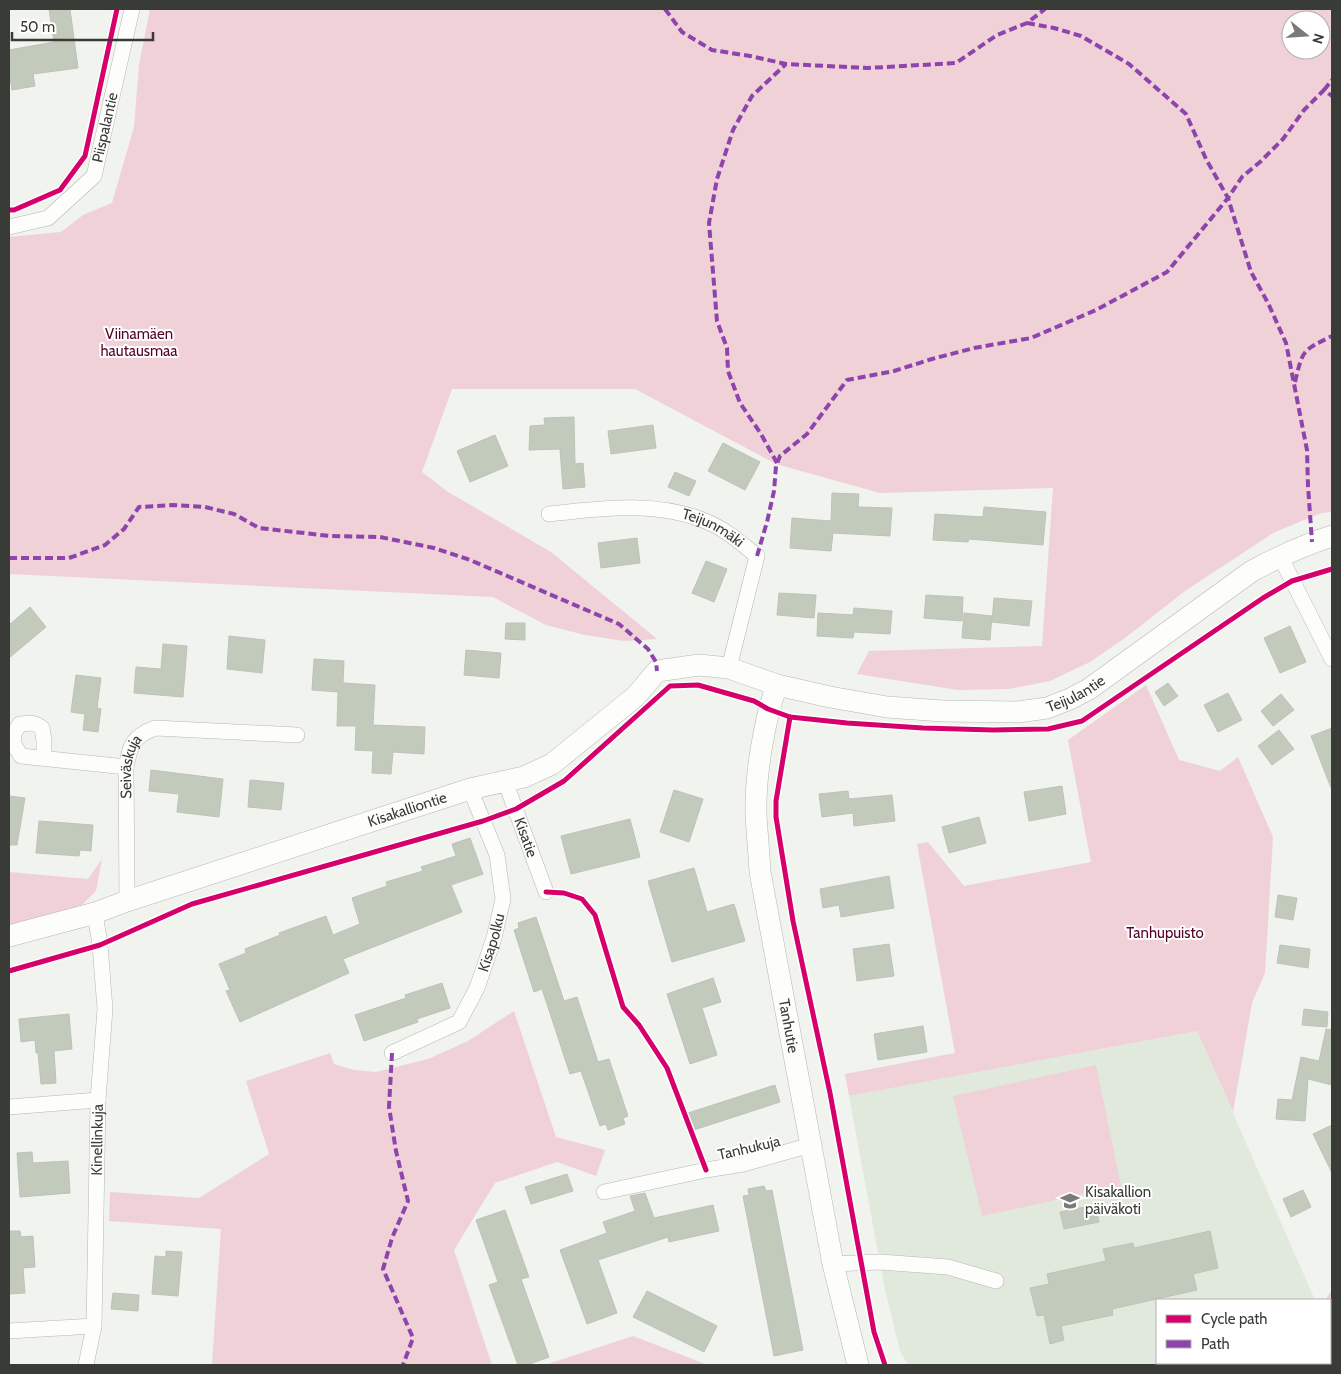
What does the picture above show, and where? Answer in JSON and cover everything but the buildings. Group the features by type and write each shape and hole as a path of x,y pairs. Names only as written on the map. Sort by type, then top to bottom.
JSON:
{"street":[{"name":"Piispalantie","path":"9,227 48,218 94,176 132,9"},
{"name":"Teijunmäki","path":"548,514 627,508 668,510 711,524 736,539 757,556 729,668"},
{"name":"Teijulantie","path":"777,686 887,707 944,711 1018,712 1047,708 1089,689 1252,572 1280,556 1312,542 1332,536"},
{"path":"1280,556 1332,659"},
{"name":"Kisakalliontie","path":"9,936 95,913 470,789 524,777 552,764 636,696 657,671 699,665 729,668 777,686"},
{"name":"Tanhutie","path":"777,686 768,709 759,774 756,812 760,872 833,1264 858,1365"},
{"name":"Seiväskuja","path":"127,901 126,767 130,747 141,733 155,728 298,735"},
{"path":"44,758 126,767"},
{"name":"Kisatie","path":"505,782 546,892"},
{"name":"Kisapolku","path":"392,1053 459,1022 477,988 494,938 503,899 497,855 470,789"},
{"name":"Kinellinkuja","path":"86,1365 94,1326 98,1100 105,1009 100,945 95,913"},
{"path":"9,1107 98,1100"},
{"name":"Tanhukuja","path":"604,1192 743,1164 811,1145"},
{"path":"833,1264 880,1262 948,1267 996,1281"},
{"path":"9,1331 94,1326"}],"shaded area":[{"name":"Kisakallion päiväkoti","path":"1197,1031 1315,1299 1156,1299 1156,1364 1206,1364 1203,1365 908,1365 900,1351 885,1290 849,1096"}],"green space":[{"name":"Viinamäen hautausmaa","path":"150,9 1332,9 1332,512 1321,513 1273,533 1185,591 1125,638 1090,662 1050,681 1009,689 958,690 857,674 869,651 1042,646 1053,488 880,493 776,464 635,389 452,389 422,472 448,492 551,552 657,639 624,641 585,635 546,625 493,597 9,574 9,237 61,232 83,215 112,203 134,127 139,65"},
{"name":"Tanhupuisto","path":"1146,685 1179,760 1220,771 1238,757 1273,837 1265,973 1252,1003 1233,1112 1197,1031 849,1096 845,1074 955,1053 917,844 928,842 964,886 1091,862 1068,740"},
{"path":"102,859 96,891 76,911 9,925 9,872 88,879"},
{"path":"514,1011 556,1137 605,1150 596,1176 557,1162 495,1183 454,1250 492,1365 212,1365 221,1229 109,1221 110,1192 199,1198 269,1154 246,1081 330,1053 334,1064 354,1070 376,1072 428,1059 468,1041"},
{"path":"1096,1065 1121,1186 982,1216 953,1096"},
{"path":"1332,1290 1332,1365 1203,1365 1331,1364 1331,1299 1326,1299"},
{"path":"633,1336 708,1365 545,1365"}],"marked path":[{"path":"665,9 682,32 712,50 786,64 868,68 956,63 997,35 1027,23 1045,9"},
{"path":"1027,23 1081,36 1129,64 1186,114 1206,159 1228,198 1251,272 1268,303 1286,343 1307,450 1312,542"},
{"path":"777,463 761,434 740,403 728,371 727,348 717,321 709,223 717,179 733,130 752,96 786,64"},
{"path":"1324,90 1332,80"},
{"path":"757,556 767,522 774,491 776,466 780,456 807,434 847,380 894,371 974,348 1031,338 1096,310 1167,272 1228,198 1242,177 1283,139 1304,110 1324,90 1332,96"},
{"path":"1295,382 1305,352 1332,336"},
{"path":"9,558 69,558 105,545 124,529 139,507 173,505 205,507 234,514 259,528 330,536 380,537 434,548 470,560 619,624 648,649 656,662 657,671"},
{"path":"392,1053 389,1107 396,1151 408,1201 392,1238 383,1269 413,1338 403,1365"}],"cycle path":[{"path":"9,210 14,210 60,190 85,156 117,9"},
{"path":"9,971 100,945 192,904 483,821 516,809 564,781 670,686 698,685 754,701 768,709 790,717 923,728 1048,729 1082,721 1263,598 1292,581 1332,569"},
{"path":"790,717 776,801 776,817 793,921 830,1093 874,1332 885,1365"},
{"path":"546,892 564,893 582,899 595,915 623,1007 639,1025 667,1068 706,1170"}],"place":[{"name":"Kisakallion päiväkoti","path":"1070,1201"}]}
